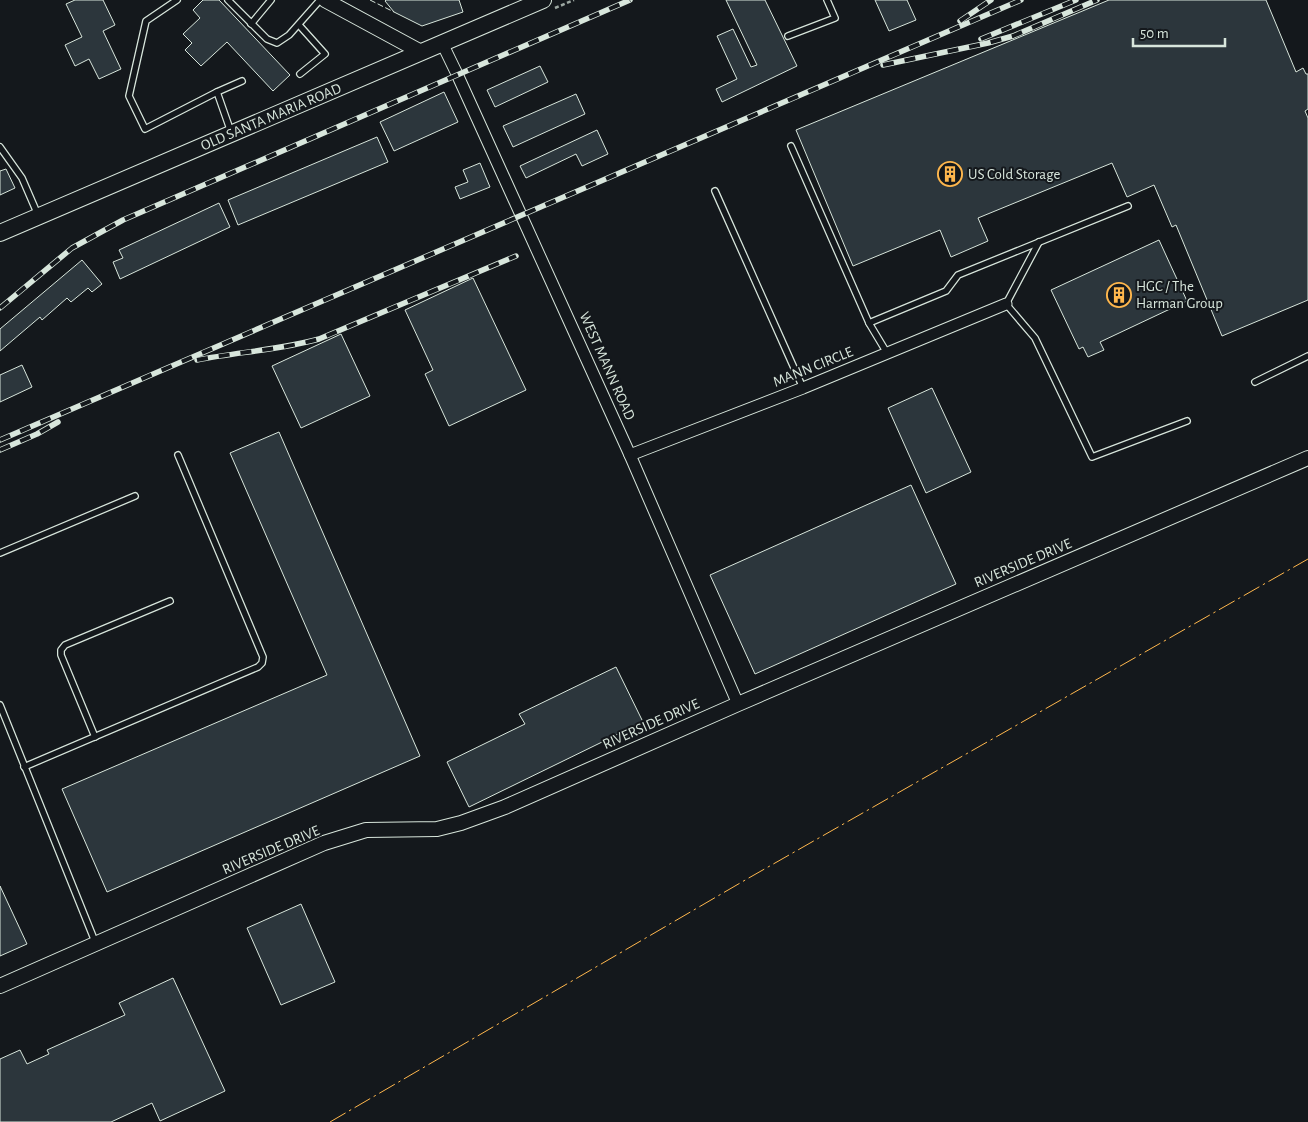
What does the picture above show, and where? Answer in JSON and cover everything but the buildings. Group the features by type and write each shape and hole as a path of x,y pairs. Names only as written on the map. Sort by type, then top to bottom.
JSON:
{"main road":[{"name":"OLD SANTA MARIA ROAD","path":"0,234 543,0"}],"street":[{"path":"325,0 421,52"},
{"name":"WEST MANN ROAD","path":"442,43 630,455 738,704"},
{"name":"MANN CIRCLE","path":"630,455 803,388 1006,304"},
{"name":"RIVERSIDE DRIVE","path":"0,986 324,843 366,830 437,829 461,823 505,807 738,704 1308,458"}],"lane":[{"path":"177,0 146,21 129,96 145,129 242,81"},
{"path":"228,0 267,40 277,43 290,35 320,0"},
{"path":"251,24 271,0"},
{"path":"788,36 835,18 827,0"},
{"path":"299,25 325,54 300,74"},
{"path":"217,92 232,134"},
{"path":"791,146 869,322 887,353"},
{"path":"0,147 22,178 38,217"},
{"path":"715,191 803,388"},
{"path":"869,322 946,291 958,275 1128,206"},
{"path":"1039,242 1006,304 1035,338 1092,457 1187,421"},
{"path":"1255,382 1308,356"},
{"path":"24,767 258,668 262,664 263,657 178,455"},
{"path":"0,553 134,496"},
{"path":"95,737 60,650 65,645 170,601"},
{"path":"0,705 96,944"}],"railway":[{"path":"0,308 72,248 123,220 630,0"},
{"path":"960,21 991,0"},
{"path":"0,440 1021,0"},
{"path":"981,39 1076,0"},
{"path":"883,65 1013,36 1097,0"},
{"path":"197,360 289,346 319,339 516,256"},
{"path":"0,450 37,434 58,422"}],"fence":[{"path":"370,0 394,12"}],"power":[{"path":"330,1122 747,879 1308,559"}],"place":[{"name":"US Cold Storage","path":"950,174"},
{"name":"HGC / The Harman Group","path":"1119,295"}]}
